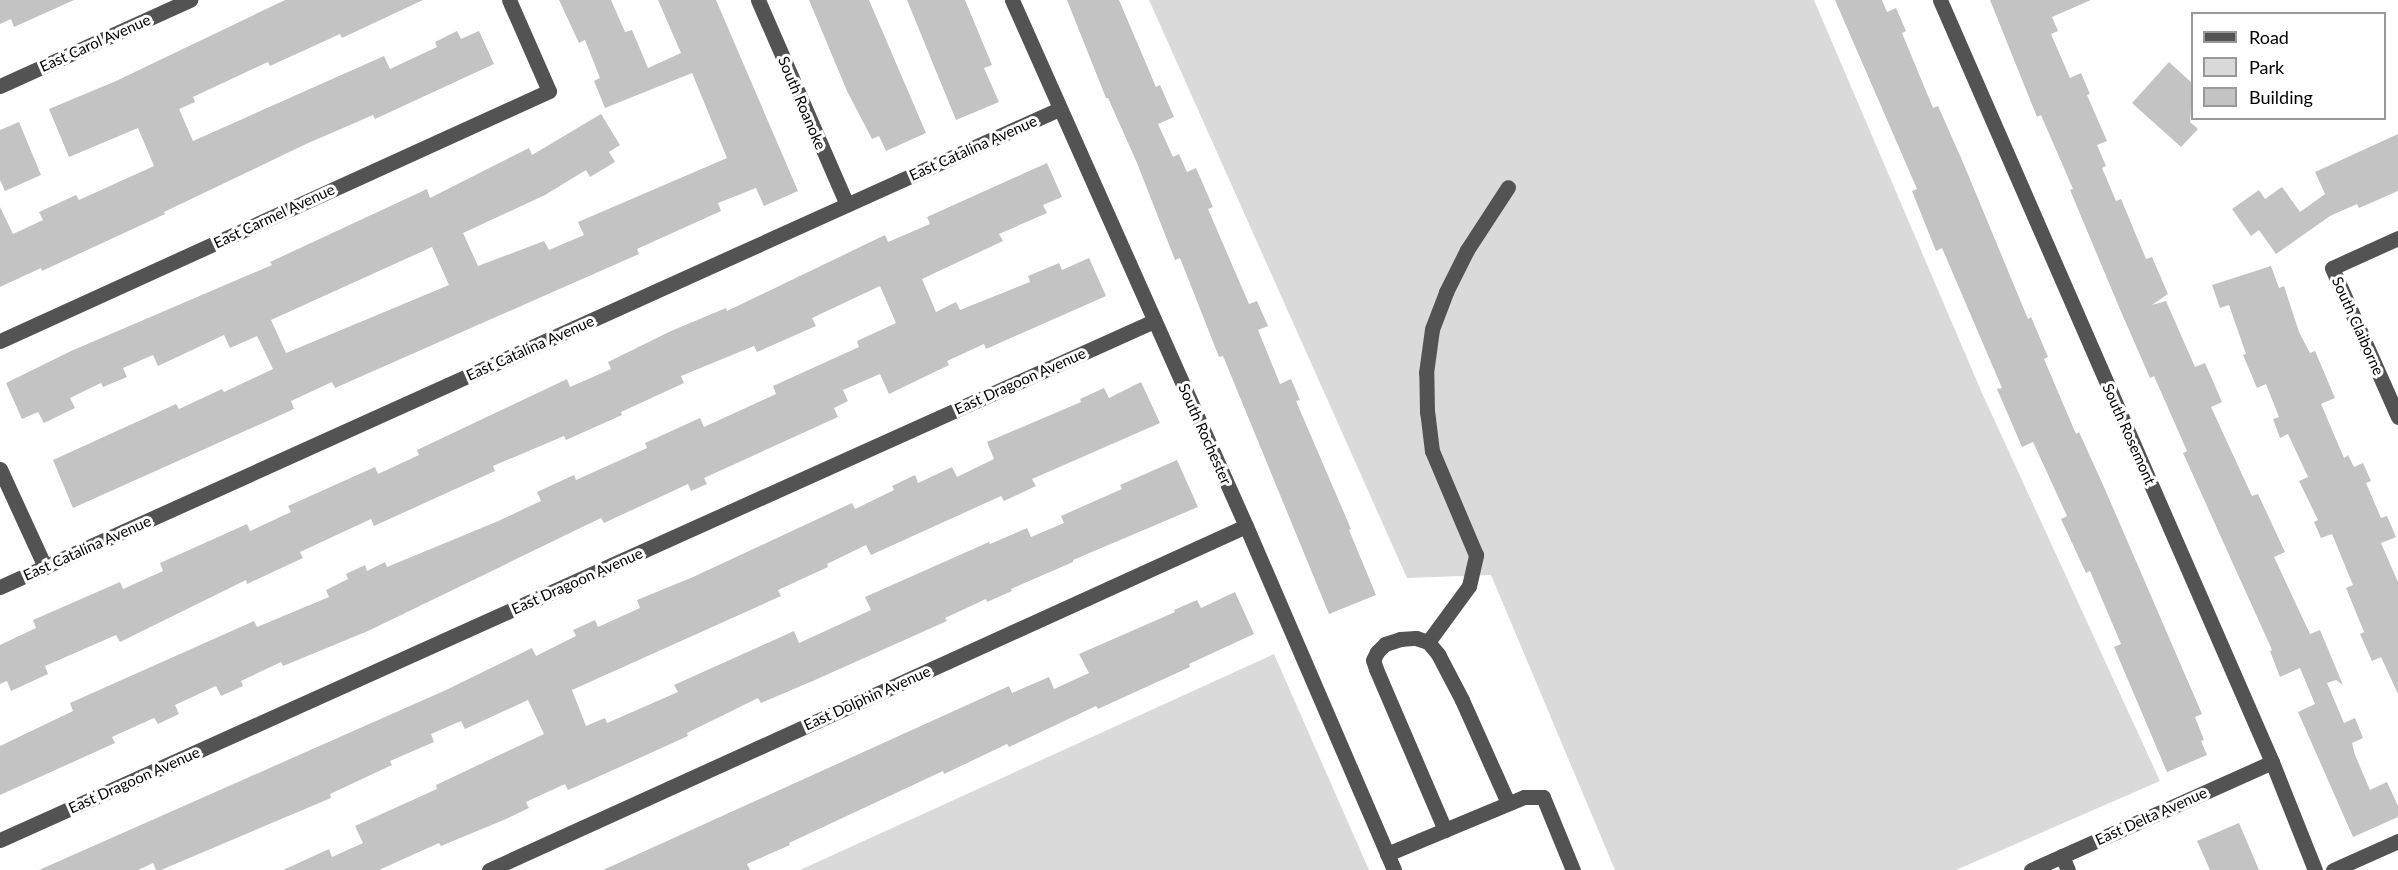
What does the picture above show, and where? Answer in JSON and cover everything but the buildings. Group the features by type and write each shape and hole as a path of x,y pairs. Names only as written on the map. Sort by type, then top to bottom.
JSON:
{"street":[{"name":"East Carol Avenue","path":"0,86 190,0"},
{"name":"East Carmel Avenue","path":"0,341 549,91 509,0"},
{"name":"South Roanoke","path":"758,0 847,206"},
{"name":"South Rochester","path":"1012,0 1246,526 1394,870"},
{"name":"South Rosemont","path":"1940,0 2272,762 2315,870"},
{"name":"East Catalina Avenue","path":"0,587 1059,109"},
{"path":"1428,642 1469,586 1476,555 1432,451 1427,412 1426,373 1432,329 1446,292 1467,250 1508,186"},
{"name":"South Claiborne","path":"2398,238 2332,267 2398,417"},
{"name":"East Dragoon Avenue","path":"0,840 1154,321"},
{"path":"0,469 45,567"},
{"name":"East Dolphin Avenue","path":"489,870 1246,526"},
{"path":"1445,830 1373,660 1385,644 1400,639 1416,638 1428,642 1438,654 1462,700 1508,803"},
{"name":"East Delta Avenue","path":"2031,870 2065,863 2272,762"},
{"path":"1387,854 1524,797 1543,797 1574,870"},
{"path":"2333,870 2398,840"}],"green space":[{"path":"1149,0 1814,0 1982,393 2160,781 1956,870 1615,870 1491,575 1407,578"},
{"path":"1274,654 1369,870 800,870"}]}
